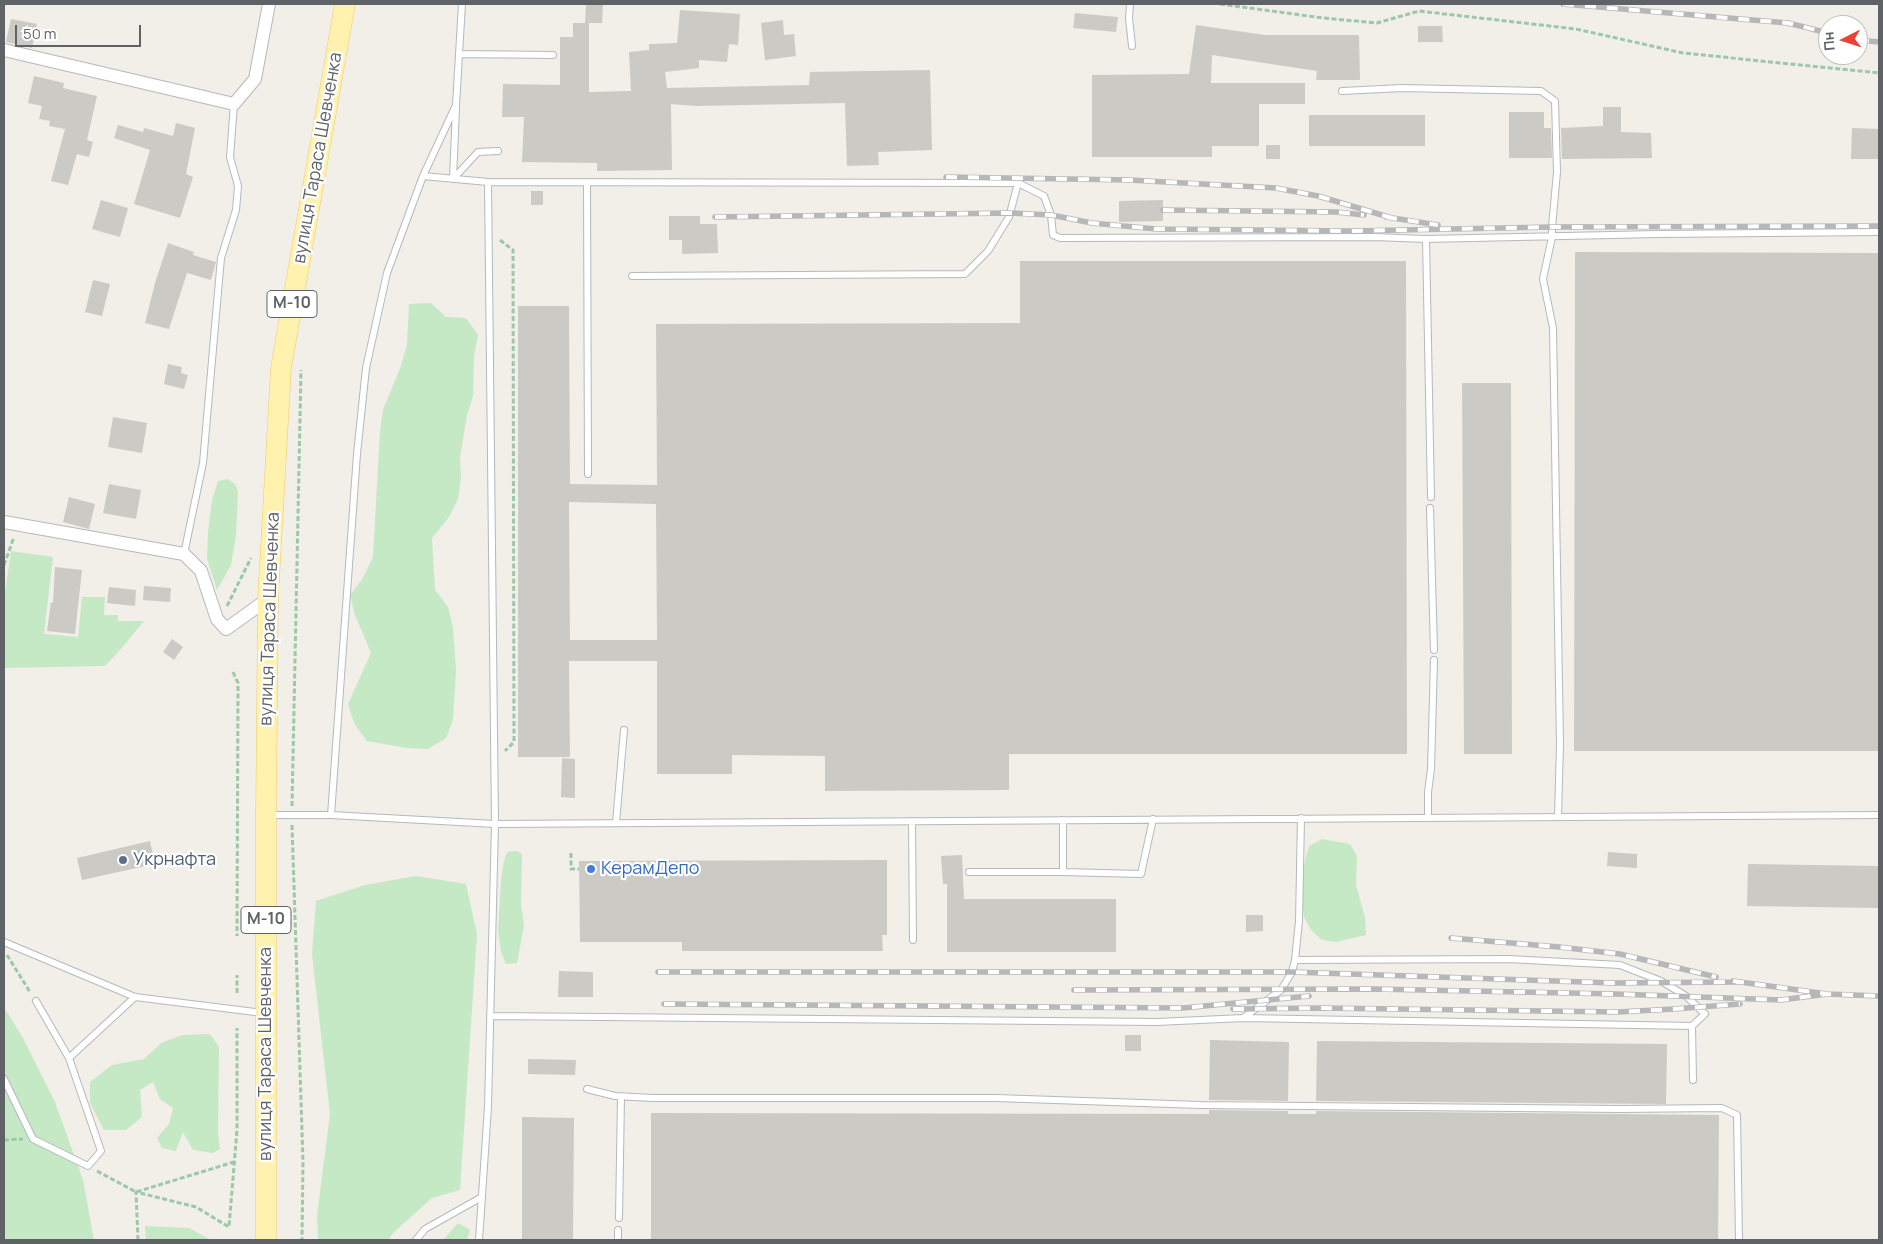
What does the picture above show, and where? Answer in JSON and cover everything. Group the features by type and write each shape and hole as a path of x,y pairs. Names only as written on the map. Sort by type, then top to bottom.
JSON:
{"main road":[{"name":"вулиця Тараса Шевченка","path":"266,1240 268,599 281,368 345,8"}],"street":[{"path":"4,50 234,104 255,79 270,4"},
{"path":"4,522 184,554 201,571 217,618 226,629 268,599"}],"lane":[{"path":"453,179 462,4"},
{"path":"1130,4 1129,18 1132,46"},
{"path":"459,54 553,55"},
{"path":"1342,91 1402,88 1541,91 1555,101 1557,172 1552,237 1543,279 1553,328 1560,744 1558,817"},
{"path":"184,554 203,464 221,258 236,210 238,186 230,157 234,104"},
{"path":"331,815 357,454 366,368 387,273 423,176 456,105"},
{"path":"453,179 478,152 498,151"},
{"path":"423,176 488,182 1018,183 1044,196 1051,215 1053,235 1060,238 1374,237 1426,240 1879,232"},
{"path":"479,1240 488,1107 495,824 488,182"},
{"path":"587,182 588,474"},
{"path":"632,276 965,274 988,251 1009,217 1018,183"},
{"path":"1426,240 1431,497"},
{"path":"1430,508 1434,650"},
{"path":"1428,818 1434,660"},
{"path":"616,823 624,730"},
{"path":"266,815 331,815 495,824 1879,815"},
{"path":"1243,1018 1281,990 1292,972 1299,921 1301,818"},
{"path":"969,872 1142,874 1153,819"},
{"path":"1063,820 1063,872"},
{"path":"912,821 913,940"},
{"path":"4,942 135,997 266,1014"},
{"path":"490,1016 1157,1022 1243,1018 1692,1026 1705,1014 1686,996 1661,981 1620,965 1509,959 1295,960"},
{"path":"69,1058 135,997"},
{"path":"4,1079 33,1139 88,1166 101,1152 69,1058 36,1001"},
{"path":"1692,1026 1693,1080"},
{"path":"586,1089 621,1097 996,1098 1200,1105 1620,1109 1722,1108 1737,1115 1739,1240"},
{"path":"619,1218 621,1097"},
{"path":"416,1240 425,1229 482,1197"},
{"path":"618,1230 618,1240"}],"path":[{"path":"1220,4 1376,23 1420,11 1576,29 1682,53 1879,73"},
{"path":"488,231 513,250 514,742 502,754"},
{"path":"301,364 292,814 303,1162 302,1240"},
{"path":"4,565 18,525"},
{"path":"232,672 238,683 237,936"},
{"path":"571,853 571,869 580,869"},
{"path":"4,950 36,1001"},
{"path":"237,975 237,993"},
{"path":"88,1166 136,1192 196,1207 229,1227 237,1130 237,1028"},
{"path":"136,1192 234,1162"},
{"path":"136,1192 138,1240"}],"green space":[{"path":"431,303 446,317 466,318 478,335 474,356 473,396 467,415 460,457 461,478 458,499 449,517 432,538 435,590 448,607 453,628 456,670 453,720 446,738 428,749 407,748 367,741 354,723 348,704 371,653 355,615 350,595 363,578 373,557 380,431 383,410 401,366 407,344 409,304"},
{"path":"228,479 235,484 238,492 236,536 231,565 217,590 207,559 208,532 212,500 218,481"},
{"path":"11,551 53,557 44,634 78,637 82,597 105,597 104,615 118,615 118,621 144,621 105,666 4,668 4,599"},
{"path":"1322,839 1350,844 1357,856 1356,885 1365,918 1366,935 1336,942 1322,940 1311,930 1304,917 1301,888 1305,860 1309,846"},
{"path":"517,851 522,854 521,904 524,925 517,963 506,964 501,952 498,931 501,881 507,852"},
{"path":"416,876 466,884 477,934 460,1190 432,1198 394,1232 388,1240 318,1240 317,1216 330,1114 312,954 316,901 365,885"},
{"path":"4,1007 23,1038 55,1102 83,1180 94,1240 4,1240"},
{"path":"210,1034 219,1047 218,1133 220,1149 213,1153 193,1150 183,1132 176,1151 162,1148 157,1138 169,1124 173,1108 160,1099 153,1082 140,1090 142,1117 126,1130 104,1130 90,1103 90,1082 112,1065 144,1059 161,1043 182,1035"},
{"path":"458,1223 470,1230 467,1240 443,1240"},
{"path":"145,1226 189,1228 211,1240 146,1240"}],"building":[{"path":"586,4 603,4 602,23 585,23"},
{"path":"680,10 740,14 738,45 729,44 727,62 699,60 699,68 665,72 667,88 809,85 810,72 930,70 932,150 878,152 879,165 847,166 845,103 696,106 671,104 672,170 597,171 597,163 522,162 524,117 502,117 503,84 560,85 560,37 573,37 573,23 589,23 589,92 631,91 629,52 649,50 649,44 677,43"},
{"path":"1075,13 1118,17 1116,32 1073,28"},
{"path":"11,19 37,24 32,48 6,42"},
{"path":"783,20 784,35 794,34 796,56 765,60 761,23"},
{"path":"1196,25 1265,35 1359,35 1360,80 1316,80 1317,71 1212,55 1211,83 1305,83 1305,104 1259,104 1259,146 1212,146 1212,157 1092,157 1092,75 1189,74"},
{"path":"1418,26 1442,26 1443,42 1418,42"},
{"path":"34,76 64,83 63,88 97,96 87,140 93,142 89,157 77,154 68,185 51,181 65,129 49,126 50,121 39,119 42,106 28,103"},
{"path":"1603,107 1621,107 1621,132 1651,133 1652,158 1562,159 1561,128 1603,126"},
{"path":"1509,112 1544,112 1544,128 1551,128 1552,158 1509,158"},
{"path":"1309,115 1425,115 1425,146 1309,146"},
{"path":"176,123 195,128 186,174 193,177 180,218 134,204 150,150 114,138 118,125 143,132 144,128 173,136"},
{"path":"1852,128 1879,129 1879,159 1851,159"},
{"path":"1266,145 1280,145 1280,159 1266,159"},
{"path":"531,191 543,191 543,205 531,205"},
{"path":"101,200 128,208 120,237 92,229"},
{"path":"1163,200 1163,221 1119,222 1119,201"},
{"path":"669,216 700,216 700,224 717,224 718,253 682,254 682,240 669,240"},
{"path":"168,243 194,252 193,255 216,262 211,280 187,273 169,329 145,323"},
{"path":"1575,252 1879,253 1879,751 1574,751"},
{"path":"1020,261 1406,261 1407,754 1009,754 1009,790 825,791 825,756 732,755 732,774 657,774 657,661 569,661 570,757 518,757 518,306 569,306 570,484 657,485 656,324 1020,323","holes":["569,502 656,504 657,640 570,640"]},
{"path":"93,280 110,284 102,316 85,312"},
{"path":"168,364 182,367 181,373 188,375 184,389 164,384"},
{"path":"1462,383 1511,383 1512,754 1464,754"},
{"path":"113,417 147,423 142,453 108,447"},
{"path":"109,484 141,490 136,519 103,513"},
{"path":"69,497 95,504 89,529 63,522"},
{"path":"55,567 82,570 75,634 47,631 51,602 53,603"},
{"path":"144,586 171,588 170,602 143,600"},
{"path":"109,587 136,590 135,606 107,603"},
{"path":"172,639 183,647 174,660 163,652"},
{"path":"562,758 575,759 575,798 561,797"},
{"path":"150,841 155,864 82,880 77,858"},
{"path":"1608,852 1637,854 1637,868 1607,866"},
{"path":"962,855 964,899 1116,899 1116,952 947,952 947,884 943,884 941,856"},
{"path":"887,860 887,935 882,935 883,951 682,951 682,942 580,942 579,861"},
{"path":"1748,864 1879,866 1879,908 1747,906"},
{"path":"1246,915 1263,915 1263,931 1246,932"},
{"path":"559,971 593,972 593,997 558,997"},
{"path":"1125,1035 1141,1035 1141,1051 1125,1051"},
{"path":"1210,1040 1289,1042 1288,1101 1209,1100"},
{"path":"1317,1041 1667,1044 1666,1104 1316,1101"},
{"path":"528,1059 576,1060 575,1075 528,1074"},
{"path":"1209,1110 1288,1111 1288,1114 1316,1114 1316,1111 1719,1115 1718,1240 651,1240 651,1113 1209,1114"},
{"path":"522,1117 574,1118 573,1240 522,1240"}],"railway":[{"path":"1563,4 1788,23 1818,30"},
{"path":"1868,41 1879,42"},
{"path":"946,177 1129,180 1276,188 1318,196 1392,218"},
{"path":"1163,210 1336,212 1364,215"},
{"path":"715,217 1010,213 1051,215 1092,223 1156,229 1352,231 1552,227 1879,226"},
{"path":"1386,217 1438,225"},
{"path":"1451,938 1620,954 1716,977"},
{"path":"658,972 1292,972 1613,983 1738,982"},
{"path":"1733,981 1827,994 1879,996"},
{"path":"1074,990 1374,989 1616,994 1781,1000 1827,994"},
{"path":"664,1004 1183,1008 1309,996"},
{"path":"1233,1009 1322,1008 1618,1012 1740,1004"}],"place":[{"name":"Укрнафта","path":"123,860"},
{"name":"КерамДепо","path":"591,869"}]}
